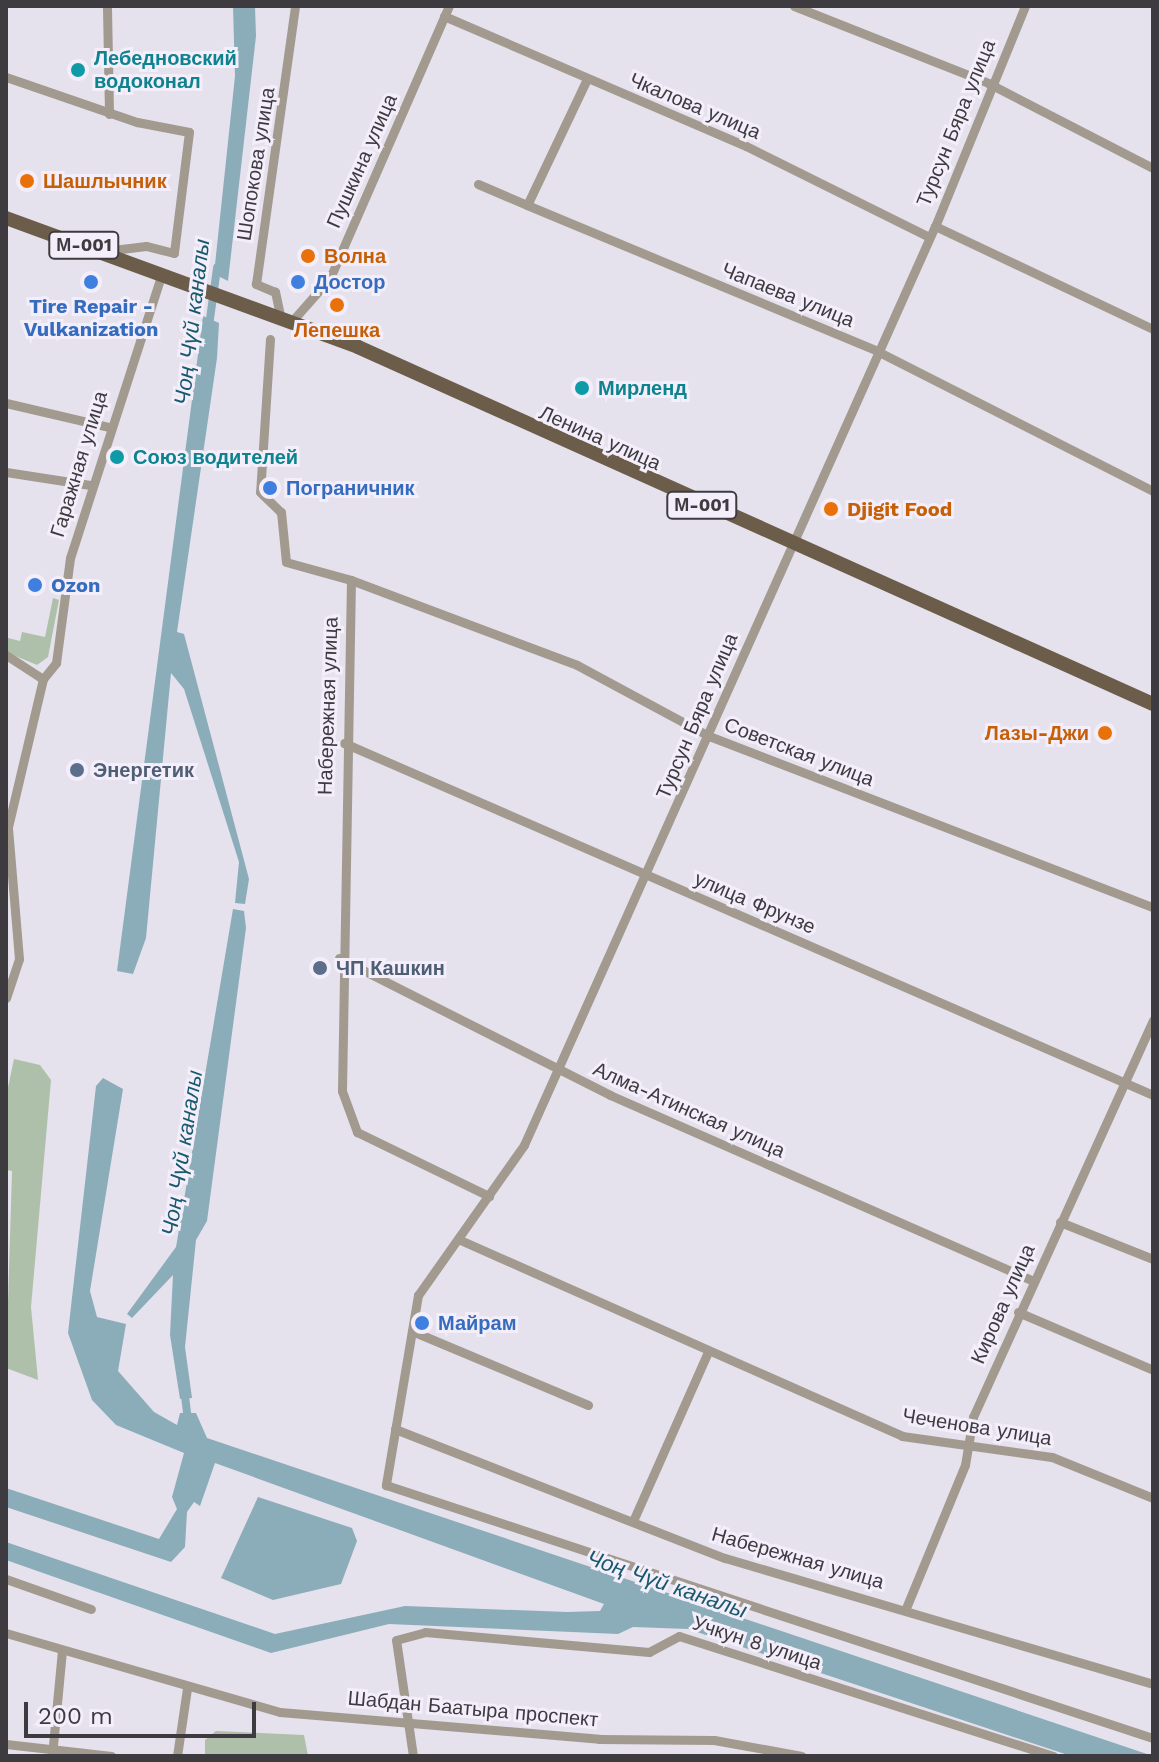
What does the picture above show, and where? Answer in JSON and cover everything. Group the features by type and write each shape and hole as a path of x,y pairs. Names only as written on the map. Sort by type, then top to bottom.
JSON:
{"main road":[{"name":"М-001","path":"6,218 162,272"},
{"name":"Ленина улица","path":"162,272 287,318 1153,704"}],"street":[{"name":"Шопокова улица","path":"287,318 275,292 256,284 295,6"},
{"name":"Пушкина улица","path":"287,318 330,278 449,6"},
{"path":"794,6 988,83 1153,168"},
{"name":"Турсун Бяра улица","path":"1025,6 988,83 935,226 559,1071 524,1145 418,1295 386,1485 1153,1738"},
{"path":"107,8 109,114"},
{"name":"Чкалова улица","path":"444,16 586,81 746,146 929,237"},
{"path":"6,77 109,114 189,132 174,253 146,246 102,252"},
{"path":"527,205 586,81"},
{"name":"Чапаева улица","path":"478,184 877,351 1153,491"},
{"path":"935,226 1153,329"},
{"name":"Гаражная улица","path":"6,998 19,959 8,827 47,676 90,485 162,272"},
{"path":"270,339 260,492 281,512 286,562 351,580"},
{"path":"6,403 108,427"},
{"path":"6,472 90,485"},
{"name":"Советская улица","path":"351,580 577,665 709,736 1153,907"},
{"name":"Набережная улица","path":"351,580 339,958 342,1091 357,1132 489,1196"},
{"path":"6,655 47,676"},
{"name":"улица Фрунзе","path":"344,743 1153,1095"},
{"name":"Алма-Атинская улица","path":"339,958 559,1071 1032,1280"},
{"name":"Кирова улица","path":"906,1608 965,1465 966,1442 1018,1312 1153,1020"},
{"path":"1060,1222 1153,1259"},
{"name":"Чеченова улица","path":"458,1239 902,1436 966,1442 1079,1464 1153,1498"},
{"path":"1018,1312 1153,1370"},
{"path":"412,1331 588,1405"},
{"path":"633,1521 708,1352"},
{"name":"Набережная улица","path":"395,1429 725,1558 906,1608 1153,1684"},
{"path":"6,1579 91,1609"},
{"name":"Учкун 8 улица","path":"406,1717 396,1640 425,1632 649,1652 679,1636 1053,1756"},
{"name":"Шабдан Баатыра проспект","path":"6,1633 187,1688 280,1712 406,1717 577,1737 737,1742 802,1756"},
{"path":"52,1754 62,1650"},
{"path":"177,1756 187,1688"},
{"path":"406,1717 413,1756"},
{"path":"6,1744 52,1754 111,1756"}],"green space":[{"path":"53,598 59,600 48,657 37,665 6,652 8,638 20,641 22,632 45,637"},
{"path":"14,1059 40,1065 51,1080 31,1307 38,1380 6,1368 12,1171 6,1170 6,1097"},
{"path":"216,1731 304,1735 308,1756 205,1756 205,1740"}],"water":[{"path":"233,6 255,6 256,36 228,281 214,274 235,76"},
{"path":"203,316 219,323 217,358 177,632 184,634 249,879 245,904 235,903 239,862 184,689 171,673 146,938 133,974 117,971"},
{"path":"233,909 244,911 246,928 207,1221 196,1240 185,1347 192,1398 180,1399 170,1335 173,1275 132,1318 127,1314 176,1247"},
{"path":"103,1078 123,1089 90,1291 97,1317 126,1324 118,1371 154,1412 177,1425 180,1413 196,1413 207,1438 1153,1756 1071,1756 688,1629 633,1627 618,1634 389,1624 271,1653 6,1560 6,1542 275,1634 405,1606 567,1612 600,1611 604,1604 215,1463 200,1506 194,1502 187,1512 185,1547 171,1562 6,1507 6,1488 159,1539 177,1509 172,1497 184,1453 116,1425 92,1400 68,1333 96,1086"},
{"path":"258,1497 352,1528 357,1541 341,1584 273,1600 221,1578"}],"waterway":[{"name":"Чоң Чүй каналы","path":"209,326 217,268"},
{"name":"Чоң Чүй каналы","path":"184,1388 188,1422"}],"place":[{"name":"Лебедновский водоконал","path":"78,70"},
{"name":"Шашлычник","path":"27,181"},
{"name":"Волна","path":"308,256"},
{"name":"Tire Repair - Vulkanization","path":"91,282"},
{"name":"Достор","path":"298,282"},
{"name":"Лепешка","path":"337,305"},
{"name":"Мирленд","path":"582,388"},
{"name":"Союз водителей","path":"117,457"},
{"name":"Пограничник","path":"270,488"},
{"name":"Djigit Food","path":"831,509"},
{"name":"Ozon","path":"35,585"},
{"name":"Лазы-Джи","path":"1105,733"},
{"name":"Энергетик","path":"77,770"},
{"name":"ЧП Кашкин","path":"320,968"},
{"name":"Майрам","path":"422,1323"}]}
